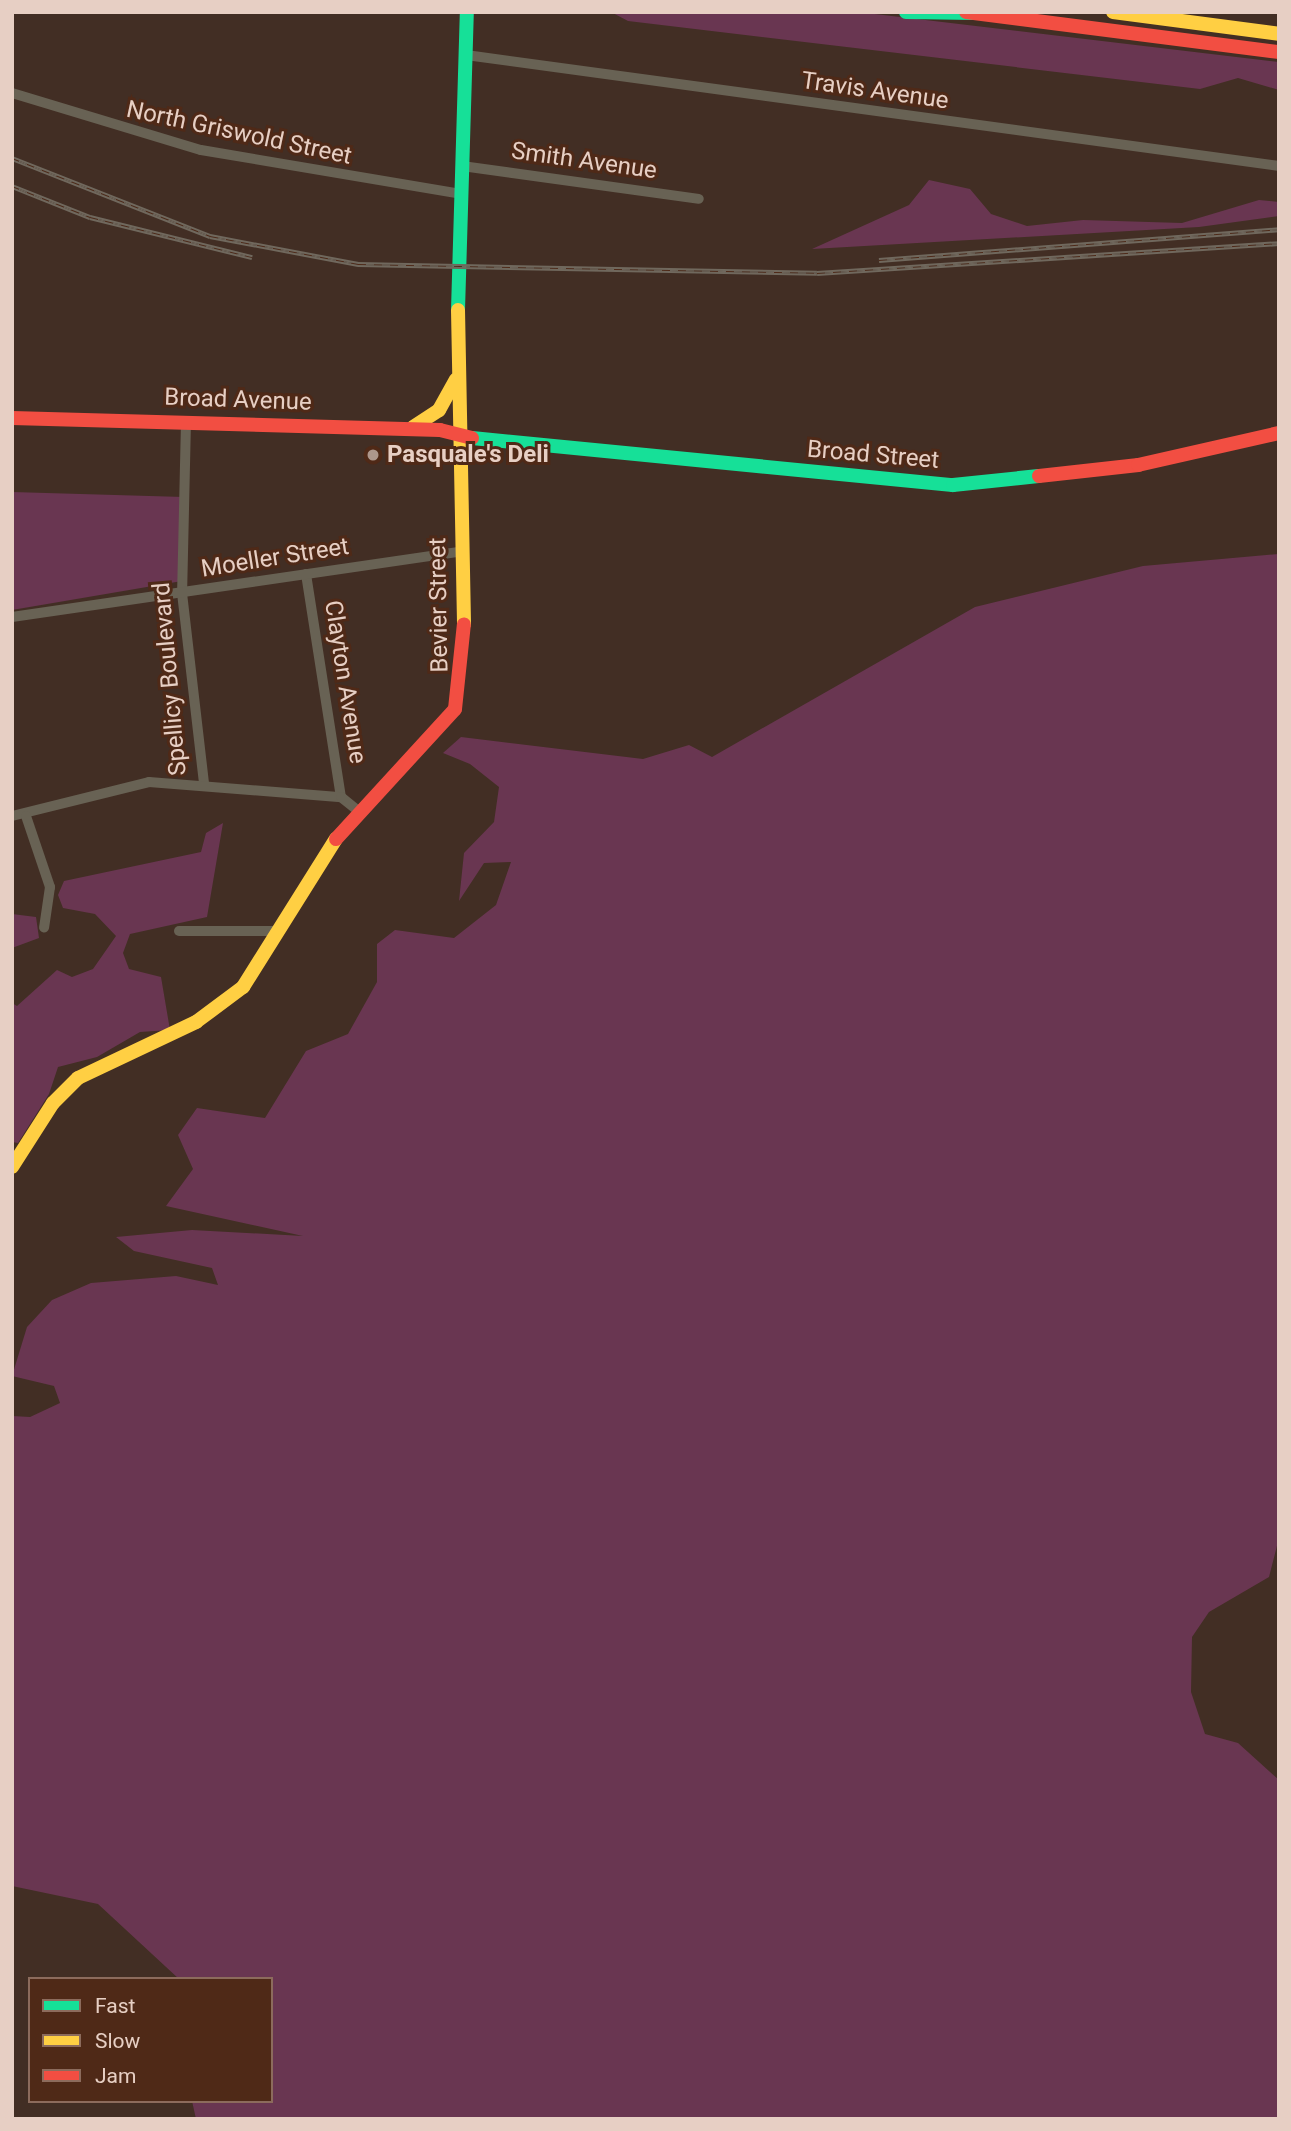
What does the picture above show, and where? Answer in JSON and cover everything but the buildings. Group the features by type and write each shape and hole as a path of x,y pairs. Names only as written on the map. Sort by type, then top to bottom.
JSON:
{"street":[{"name":"Bevier Street","path":"12,1167 53,1103 78,1078 230,1000 280,931 356,809 432,740 455,709 466,658 460,552 461,433 458,361 467,12"},
{"path":"906,12 971,13 1279,52"},
{"path":"1113,12 1279,34"},
{"name":"Travis Avenue","path":"466,55 1279,166"},
{"name":"North Griswold Street","path":"12,93 201,150 462,194"},
{"name":"Smith Avenue","path":"462,166 699,199"},
{"path":"411,428 443,405 458,361"},
{"name":"Broad Avenue","path":"12,418 411,428 461,433"},
{"name":"Spellicy Boulevard","path":"12,816 26,816 129,785 204,783 182,593 186,421"},
{"name":"Broad Street","path":"461,433 497,444 953,485 1150,463 1279,433"},
{"name":"Moeller Street","path":"12,617 460,552"},
{"name":"Clayton Avenue","path":"306,574 341,797"},
{"path":"204,783 341,797 356,809"},
{"path":"26,816 50,887 44,928"},
{"path":"179,931 280,931"}],"shaded area":[{"path":"611,12 858,12 1279,62 1279,90 1238,78 1200,89 628,21"},
{"path":"929,180 970,189 991,214 1027,226 1083,220 1182,223 1259,200 1279,202 1279,216 1199,227 812,249 909,205"},
{"path":"12,492 184,497 182,581 12,610"},
{"path":"1279,554 1279,1538 1269,1577 1209,1612 1192,1637 1191,1692 1205,1734 1238,1743 1279,1780 1279,2119 196,2119 192,2103 273,2103 273,1977 177,1977 98,1904 12,1886 12,1416 30,1417 60,1403 54,1386 12,1376 27,1327 52,1300 91,1283 176,1276 218,1285 212,1268 134,1251 116,1237 192,1230 303,1236 166,1206 193,1169 178,1135 197,1108 265,1118 306,1051 348,1034 377,982 377,944 395,930 454,938 496,905 511,862 484,863 459,901 464,853 494,822 499,787 470,764 443,753 461,737 643,759 689,745 712,757 975,607 1143,566"},
{"path":"223,823 207,917 130,934 123,953 129,969 161,977 170,1030 140,1032 97,1057 58,1067 49,1094 18,1143 12,1142 12,1003 17,1006 57,970 72,977 93,969 116,936 95,914 63,908 58,895 64,881 201,852 206,833"},
{"path":"12,914 36,917 39,938 12,948"}],"railway":[{"path":"12,158 210,236 358,264 817,273 1279,243"},
{"path":"12,186 90,217 252,257"},
{"path":"879,260 1279,229"}],"traffic: fast":[{"path":"458,310 467,12"},
{"path":"906,12 974,13"},
{"path":"472,438 953,485 1039,476"}],"traffic: slow":[{"path":"1113,12 1279,34"},
{"path":"458,310 464,624"},
{"path":"413,427 439,410 456,379"},
{"path":"12,1167 53,1103 78,1078 196,1022 243,987 336,839"}],"traffic: jam":[{"path":"966,12 1279,52"},
{"path":"12,418 440,430 472,438"},
{"path":"1039,476 1138,465 1279,433"},
{"path":"336,839 455,709 464,624"}],"place":[{"name":"Pasquale's Deli","path":"373,455"}]}
